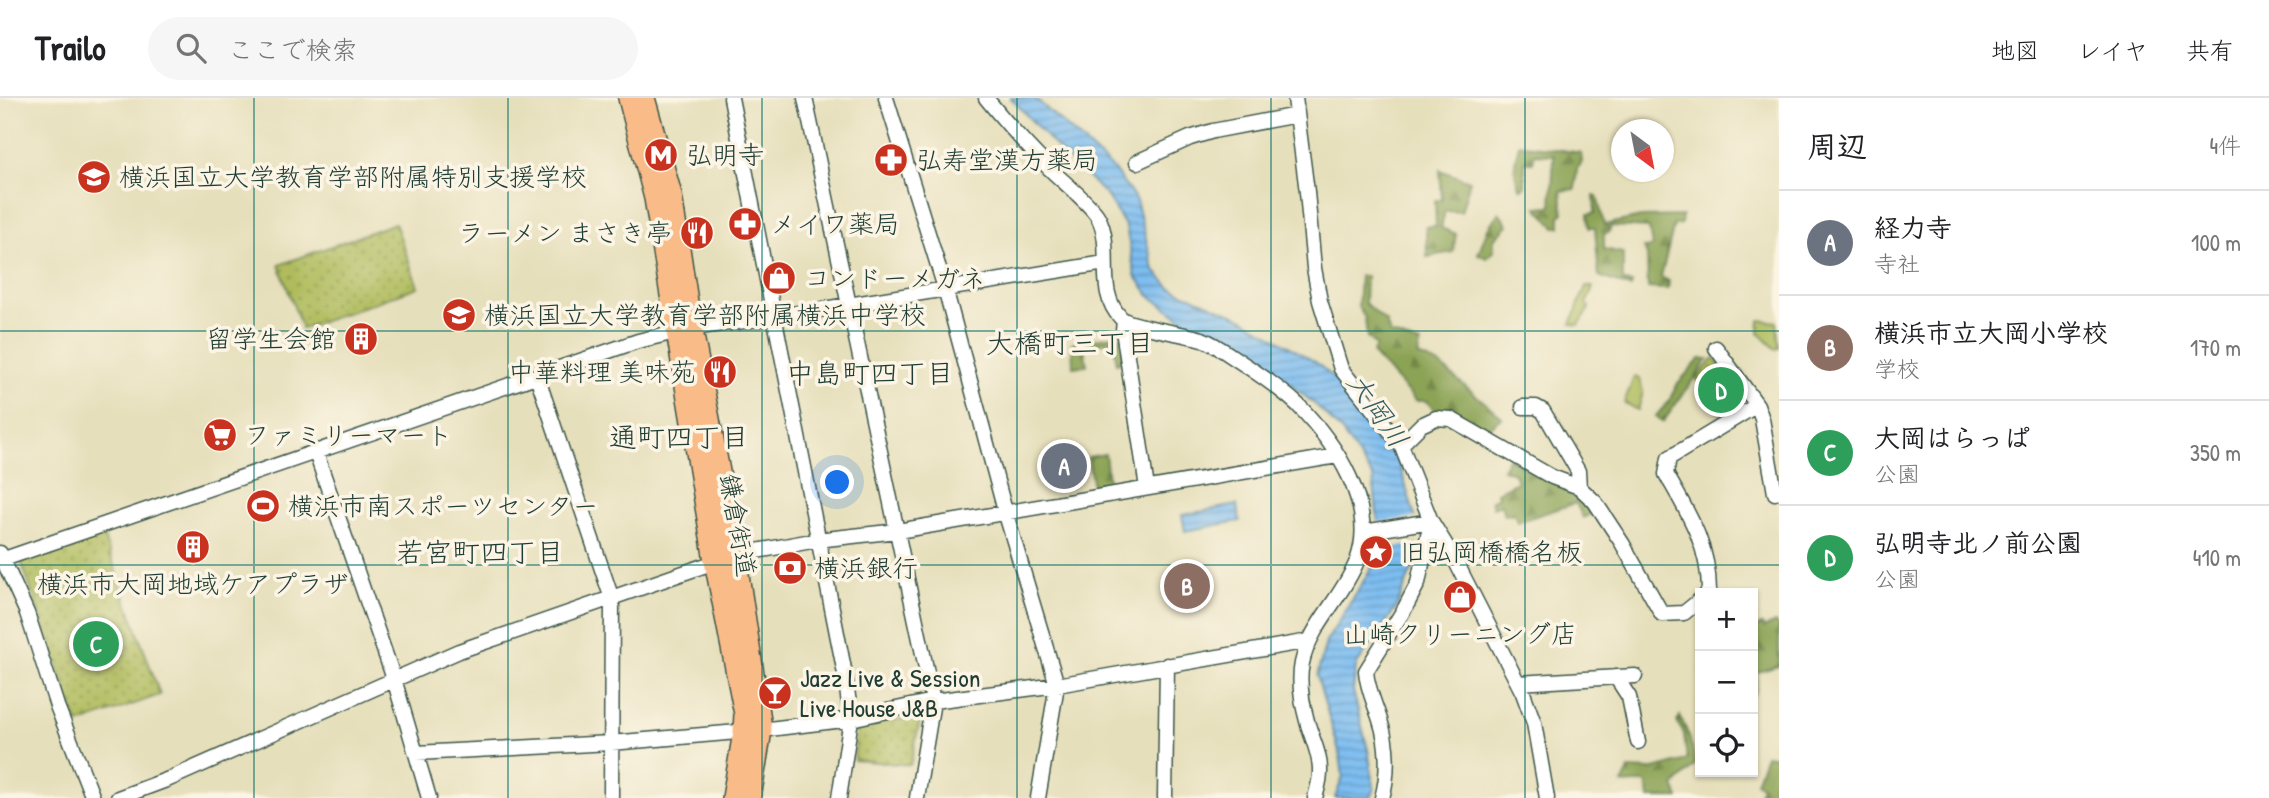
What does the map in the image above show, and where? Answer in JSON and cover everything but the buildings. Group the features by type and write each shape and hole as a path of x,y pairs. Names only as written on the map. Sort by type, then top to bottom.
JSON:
{"main road":[{"name":"鎌倉街道","path":"629,98 685,330 725,558 752,731 750,798"},
{"name":"鎌倉街道","path":"644,98 671,194 685,330"},
{"name":"鎌倉街道","path":"733,798 752,731"}],"street":[{"path":"731,98 845,674 851,719 839,798"},
{"path":"805,98 933,701 916,798"},
{"path":"886,98 945,288 1006,511 1058,685 1038,798"},
{"path":"986,98 1022,142 1097,215 1107,239 1107,292 1114,310 1124,321 1206,340 1270,382 1297,405 1337,456 1352,483 1364,532 1357,561 1338,597 1309,641 1302,662 1300,684 1320,770 1315,798"},
{"path":"1295,98 1314,268 1320,301 1341,369 1401,445 1431,522 1455,560 1518,683 1534,723 1547,798"},
{"path":"1137,162 1190,138 1213,131 1297,115"},
{"path":"93,798 48,682 27,613 2,556 316,453 638,341 685,330 1105,264"},
{"path":"1124,321 1123,330 1147,488"},
{"path":"1716,348 1757,404 1775,493"},
{"path":"537,376 612,599 611,798"},
{"path":"1707,588 1709,571 1695,524 1666,474 1669,458 1757,404"},
{"path":"1523,407 1536,407 1543,411 1578,471 1579,488"},
{"path":"1401,445 1421,425 1436,418 1451,419 1472,429 1552,477 1579,488 1595,502 1622,543 1662,614 1684,613 1695,604"},
{"path":"316,453 394,679 429,798"},
{"path":"118,798 169,779 460,651 725,558 817,540 898,531 1337,456"},
{"path":"1364,532 1431,522"},
{"path":"1382,798 1387,748 1366,679 1366,671 1418,583 1431,522"},
{"path":"416,753 611,743 851,719 933,701 1058,685 1309,641"},
{"path":"1165,798 1167,666"},
{"path":"1518,683 1635,676"},
{"path":"1616,677 1629,697 1638,741"}],"green space":[{"path":"1519,144 1581,153 1582,162 1577,169 1575,189 1561,191 1563,214 1560,216 1560,227 1555,227 1537,207 1551,206 1554,155 1534,154 1533,162 1525,162 1525,186 1521,189 1515,172"},
{"path":"1440,170 1470,181 1461,212 1445,211 1441,228 1456,234 1453,252 1427,257 1426,227 1436,226 1435,200 1442,200"},
{"path":"1594,196 1597,196 1604,225 1641,217 1682,216 1681,224 1674,225 1661,277 1669,281 1668,289 1648,288 1647,255 1644,248 1652,247 1649,228 1611,226 1609,233 1604,234 1604,249 1623,253 1623,281 1632,284 1631,288 1599,276 1595,228 1589,228 1588,214 1595,213"},
{"path":"1499,212 1508,225 1494,239 1494,251 1487,258 1478,254 1488,228"},
{"path":"395,223 418,287 302,329 279,265"},
{"path":"1360,276 1366,276 1365,303 1386,322 1390,334 1420,344 1418,356 1440,365 1502,417 1489,428 1438,413 1426,401 1416,401 1372,353 1376,346 1367,337 1365,318 1358,307"},
{"path":"1586,286 1593,287 1586,304 1590,307 1579,325 1571,324"},
{"path":"1760,320 1777,322 1779,348 1776,349 1759,333"},
{"path":"1119,335 1124,360 1117,363 1113,342 1098,343 1097,346 1084,348 1087,365 1073,367 1072,343"},
{"path":"1714,358 1742,397 1720,413 1696,379"},
{"path":"1700,359 1708,359 1663,422 1656,416 1669,401 1678,383"},
{"path":"1634,377 1640,379 1643,392 1638,410 1624,403"},
{"path":"1105,454 1109,487 1093,489 1088,457"},
{"path":"1508,458 1584,499 1591,514 1583,518 1576,503 1517,522 1514,513 1504,515 1501,504 1493,507 1491,500 1498,498 1497,492 1517,482 1514,473 1503,469"},
{"path":"102,532 160,695 78,724 21,561"},
{"path":"1775,623 1779,628 1779,666 1758,672 1758,626 1762,625 1764,628"},
{"path":"1680,716 1695,760 1695,765 1674,786 1679,798 1649,798 1647,782 1622,784 1629,769 1650,770 1687,760 1684,734 1677,722"},
{"path":"921,717 910,765 854,760 857,725"},
{"path":"1766,755 1779,757 1779,798 1758,796 1762,787 1756,782"}],"water":[{"path":"1011,98 1035,98 1113,169 1136,200 1154,270 1171,288 1242,318 1317,363 1338,382 1370,419 1399,463 1415,517 1417,558 1396,608 1356,666 1353,691 1368,750 1374,788 1370,798 1335,798 1343,776 1340,755 1317,676 1326,642 1373,566 1380,540 1373,477 1342,432 1317,406 1278,374 1178,316 1150,296 1135,275 1126,227 1106,195 1052,143"},
{"path":"1237,505 1240,521 1185,531 1182,515"}],"pier":[{"path":"1419,517 1420,544 1377,549 1376,522"}],"place":[{"name":"弘明寺","path":"661,155"},
{"name":"弘寿堂漢方薬局","path":"891,160"},
{"name":"横浜国立大学教育学部附属特別支援学校","path":"94,177"},
{"name":"メイワ薬局","path":"745,224"},
{"name":"ラーメン まさき亭","path":"697,233"},
{"name":"コンドーメガネ","path":"779,278"},
{"name":"横浜国立大学教育学部附属横浜中学校","path":"459,315"},
{"name":"留学生会館","path":"361,339"},
{"name":"中華料理 美味苑","path":"720,372"},
{"name":"弘明寺北ノ前公園","path":"1721,390"},
{"name":"ファミリーマート","path":"220,435"},
{"name":"経力寺","path":"1064,466"},
{"name":"横浜市南スポーツセンター","path":"263,506"},
{"name":"横浜市大岡地域ケアプラザ","path":"193,547"},
{"name":"旧弘岡橋橋名板","path":"1376,552"},
{"name":"横浜銀行","path":"790,568"},
{"name":"横浜市立大岡小学校","path":"1187,586"},
{"name":"山崎クリーニング店","path":"1460,597"},
{"name":"大岡はらっぱ","path":"96,644"},
{"name":"Jazz Live & Session Live House J&B","path":"775,693"}],"district":[{"name":"大橋町三丁目","path":"1070,343"},
{"name":"中島町四丁目","path":"870,373"},
{"name":"通町四丁目","path":"679,437"},
{"name":"若宮町四丁目","path":"480,552"}],"water label":[{"name":"大岡川","path":"1378,410"}]}
